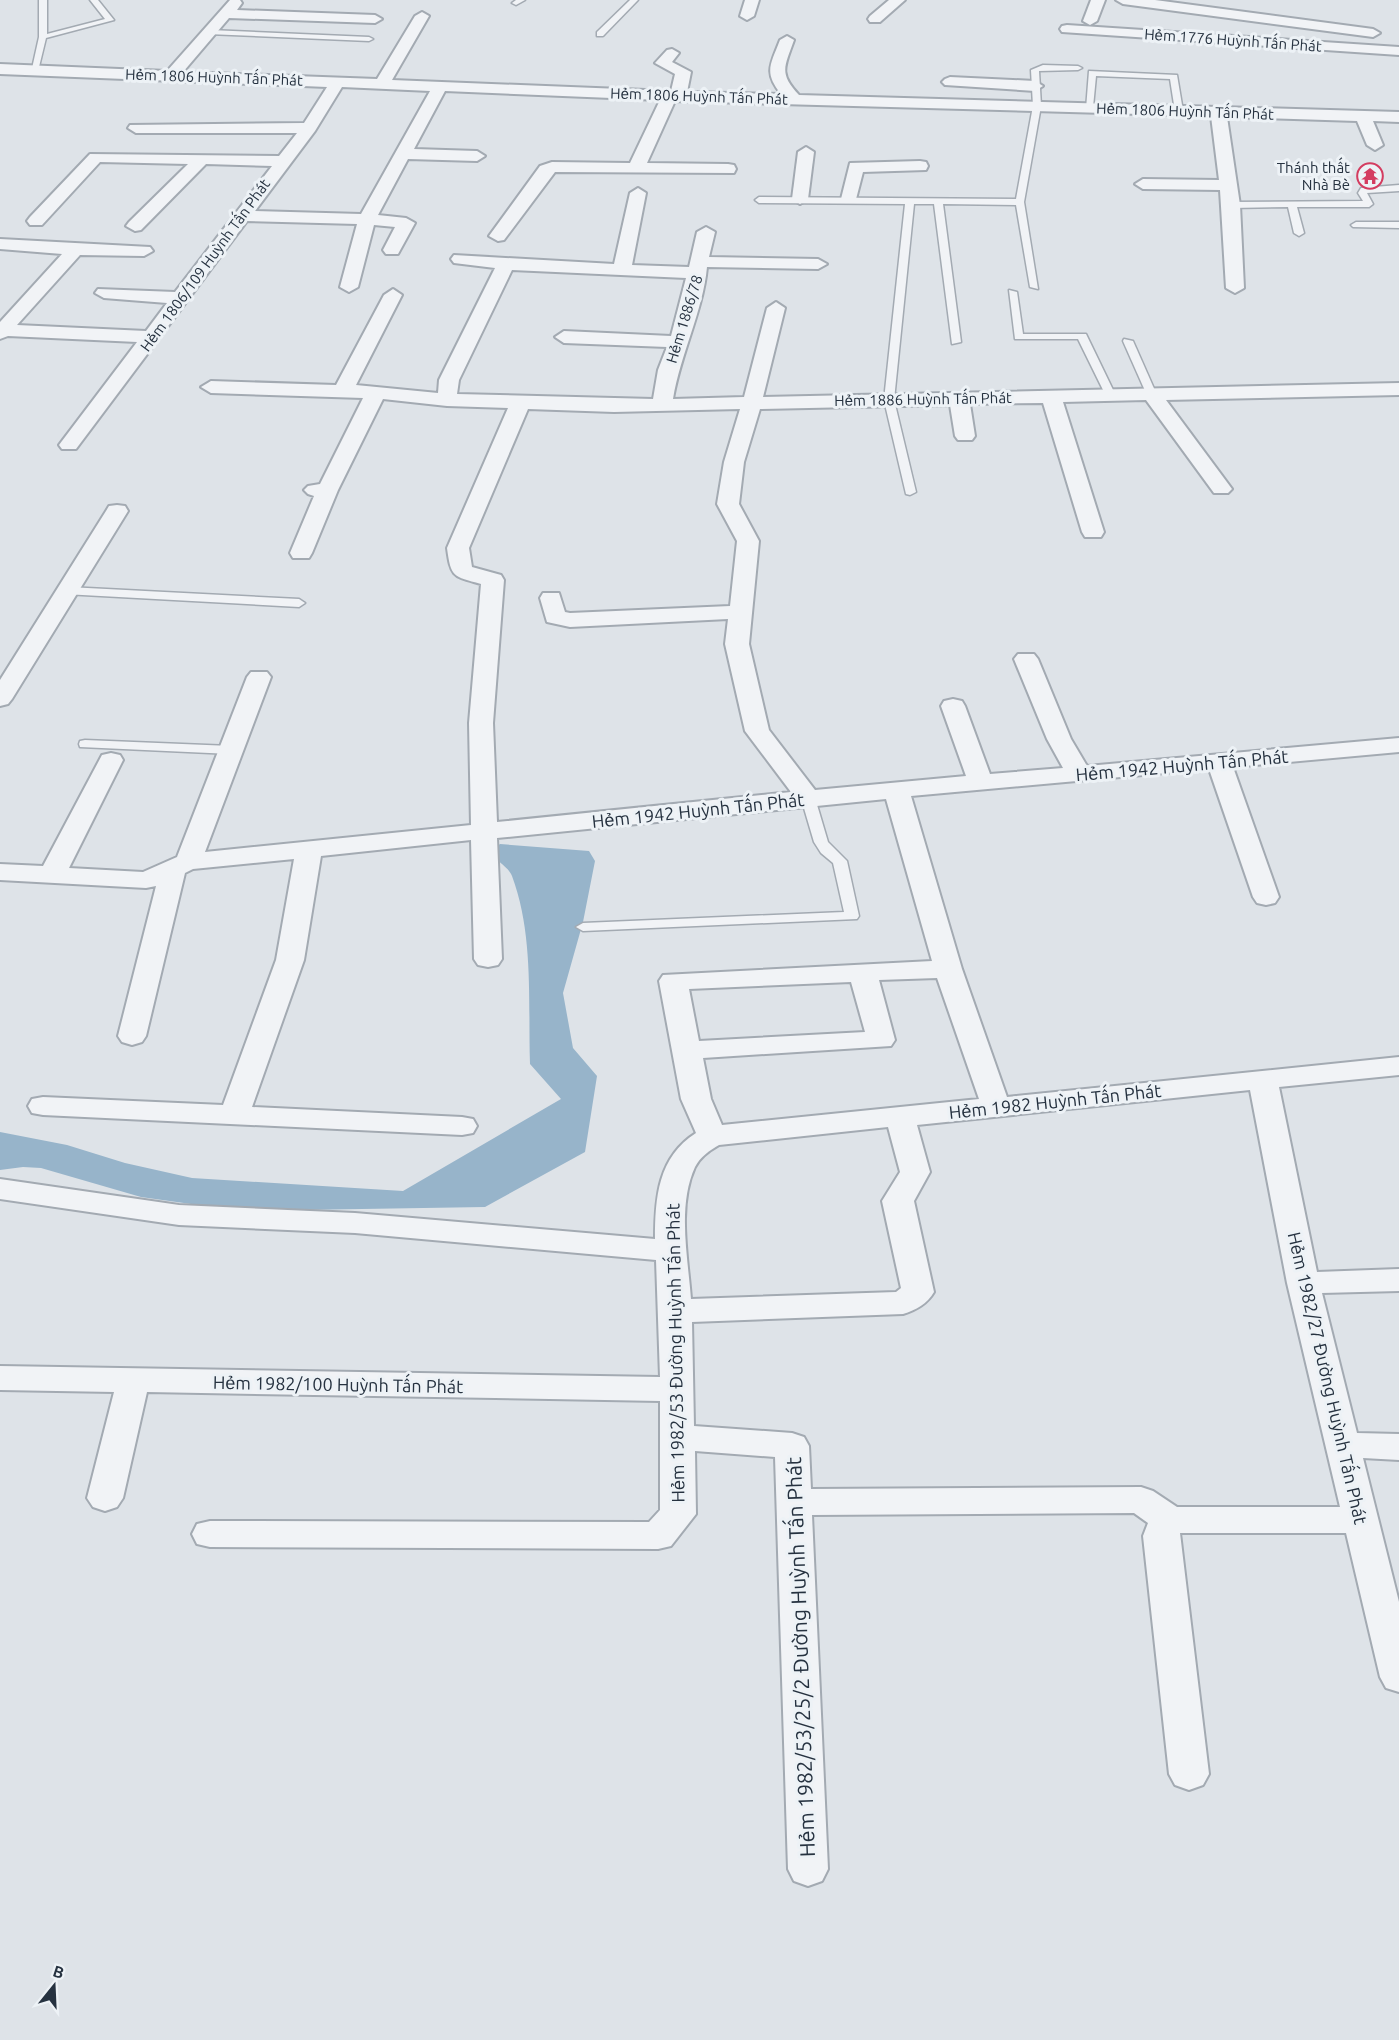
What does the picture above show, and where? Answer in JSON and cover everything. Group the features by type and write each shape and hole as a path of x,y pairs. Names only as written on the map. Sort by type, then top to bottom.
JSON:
{"street":[{"path":"747,16 752,0"},
{"path":"875,20 898,0"},
{"path":"1090,21 1098,0"},
{"path":"1123,0 1391,35"},
{"path":"171,76 230,8 375,19"},
{"path":"382,84 422,16"},
{"name":"Hẻm 1776 Huỳnh Tấn Phát","path":"1067,29 1399,51"},
{"path":"787,40 776,76 777,82 794,99"},
{"path":"638,167 639,159 674,96 683,72 663,63 672,53"},
{"name":"Hẻm 1806 Huỳnh Tấn Phát","path":"0,69 674,96 1399,117"},
{"path":"416,86 424,71"},
{"path":"518,90 532,72"},
{"name":"Hẻm 1806/109 Huỳnh Tấn Phát","path":"69,445 182,298 282,160 309,128 338,82"},
{"path":"950,82 1035,86"},
{"path":"349,288 367,219 440,87"},
{"path":"1218,112 1232,205 1235,288"},
{"path":"1363,116 1375,145"},
{"path":"136,128 309,128"},
{"path":"800,199 806,152"},
{"path":"403,154 477,156"},
{"path":"36,221 96,157 282,160"},
{"path":"135,226 202,159"},
{"path":"849,199 856,166 920,166"},
{"path":"498,236 549,168 728,169"},
{"path":"1143,184 1228,185"},
{"path":"622,270 638,193"},
{"path":"243,216 367,219 406,223 392,250"},
{"name":"Hẻm 1886/78","path":"662,405 668,370 699,268 706,232"},
{"path":"0,244 71,252 144,251"},
{"path":"1,331 71,252"},
{"path":"460,259 506,264 622,270 818,264"},
{"path":"447,400 449,380 506,264"},
{"path":"104,293 182,298"},
{"path":"343,391 393,295"},
{"path":"776,308 752,403 734,462 728,504 748,541 737,644 742,680 757,731 808,798"},
{"path":"1,331 152,337"},
{"path":"564,338 678,342"},
{"name":"Hẻm 1886 Huỳnh Tấn Phát","path":"211,387 376,392 447,400 662,405 1399,389"},
{"path":"301,553 321,490 376,392"},
{"path":"1151,393 1221,489"},
{"path":"1051,396 1093,532"},
{"path":"959,398 965,436"},
{"path":"488,959 481,723 494,580 461,571 458,548 521,402"},
{"path":"0,699 117,511"},
{"path":"551,598 555,617 570,620 740,612"},
{"path":"1026,659 1059,739 1080,774"},
{"path":"132,1036 181,866 231,750 259,677"},
{"path":"953,706 981,783"},
{"name":"Hẻm 1942 Huỳnh Tấn Phát","path":"0,872 146,880 181,866 309,850 808,798 1399,745"},
{"path":"52,875 111,760"},
{"path":"1219,762 1266,897"},
{"path":"896,790 948,969 996,1107"},
{"path":"235,1113 290,960 309,850"},
{"path":"712,1136 696,1098 673,981 948,969"},
{"path":"687,1050 881,1040 863,974"},
{"name":"Hẻm 1982 Huỳnh Tấn Phát","path":"712,1136 1262,1078 1399,1066"},
{"name":"Hẻm 1982/27 Đường Huỳnh Tấn Phát","path":"1262,1078 1303,1283 1399,1677"},
{"path":"43,1106 235,1113 462,1126"},
{"path":"675,1311 903,1303 914,1296 918,1292 898,1201 903,1190 913,1180 915,1167 899,1117"},
{"name":"Hẻm 1982/53 Đường Huỳnh Tấn Phát","path":"210,1534 658,1536 678,1514 675,1311 671,1251 673,1191 680,1167 696,1145 712,1136"},
{"path":"0,1189 179,1215 355,1223 671,1251"},
{"path":"1303,1283 1399,1280"},
{"name":"Hẻm 1982/100 Huỳnh Tấn Phát","path":"0,1378 676,1389"},
{"path":"105,1498 133,1381"},
{"name":"Hẻm 1982/53/25/2 Đường Huỳnh Tấn Phát","path":"677,1437 792,1446 808,1869"},
{"path":"1344,1445 1399,1447"},
{"path":"795,1502 1141,1500 1170,1520 1362,1520"},
{"path":"1170,1520 1163,1528 1161,1536 1189,1774"}],"lane":[{"path":"34,71 43,37 43,0"},
{"path":"43,37 110,20 94,0"},
{"path":"600,33 634,0"},
{"path":"210,32 369,39"},
{"path":"1035,287 1020,202 1037,106 1035,86 1037,68 1078,68"},
{"path":"1089,107 1092,73 1174,77 1179,111"},
{"path":"1232,205 1369,204 1362,193 1364,190 1399,188"},
{"path":"759,200 1020,202"},
{"path":"909,492 889,400 910,201"},
{"path":"938,201 951,288 956,342"},
{"path":"1292,204 1299,233"},
{"path":"1356,225 1399,225"},
{"path":"1012,292 1019,337 1082,336 1110,394"},
{"path":"1128,341 1151,393"},
{"path":"68,591 299,603"},
{"path":"85,744 231,750"},
{"path":"583,927 852,916 840,861 822,847 808,798"}],"water":[{"path":"500,844 589,851 595,861 583,922 563,993 573,1048 597,1076 585,1152 485,1207 241,1211 141,1197 41,1168 23,1167 0,1170 0,1132 67,1145 125,1163 192,1178 403,1191 561,1099 530,1064 527,945 524,922 512,876 491,851"}],"place":[{"name":"Thánh thất Nhà Bè","path":"1370,176"}]}
